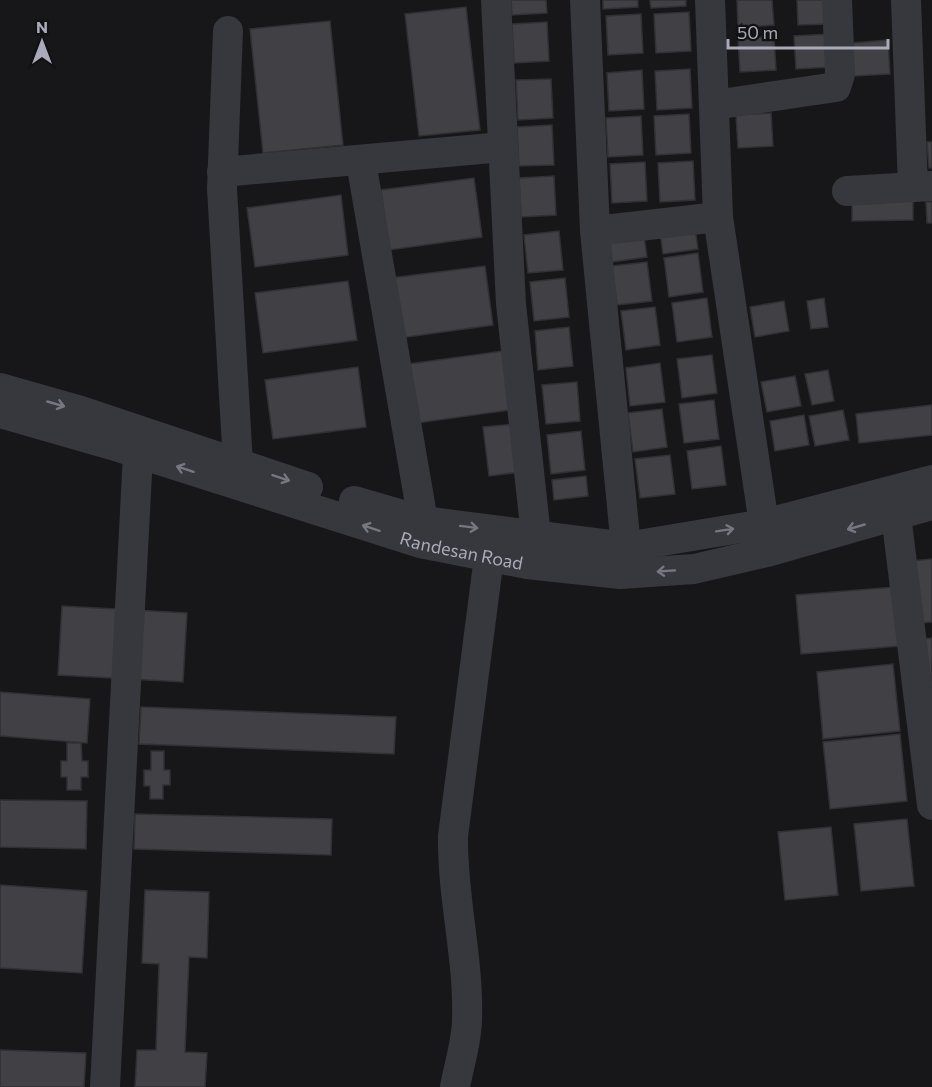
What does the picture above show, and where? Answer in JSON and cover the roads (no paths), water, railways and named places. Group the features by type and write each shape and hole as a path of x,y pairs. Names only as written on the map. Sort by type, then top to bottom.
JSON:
{"street":[{"path":"496,0 511,304 537,536"},
{"path":"585,0 595,231 626,547"},
{"path":"710,0 718,217 764,524"},
{"path":"714,105 836,87 840,74 837,0"},
{"path":"847,191 923,187 906,0"},
{"path":"228,31 222,172 238,464"},
{"path":"222,172 361,162 503,147"},
{"path":"361,162 423,521"},
{"path":"595,231 718,217"},
{"name":"Randesan Road","path":"0,388 81,411 238,464 423,521 626,547 764,524 932,480"},
{"name":"Randesan Road","path":"0,413 420,543 527,564 620,574 694,569 767,552 932,505"},
{"path":"105,1087 138,454"},
{"path":"896,515 931,798"},
{"path":"455,1087 468,1022 467,988 452,865 453,836 489,557"}]}
